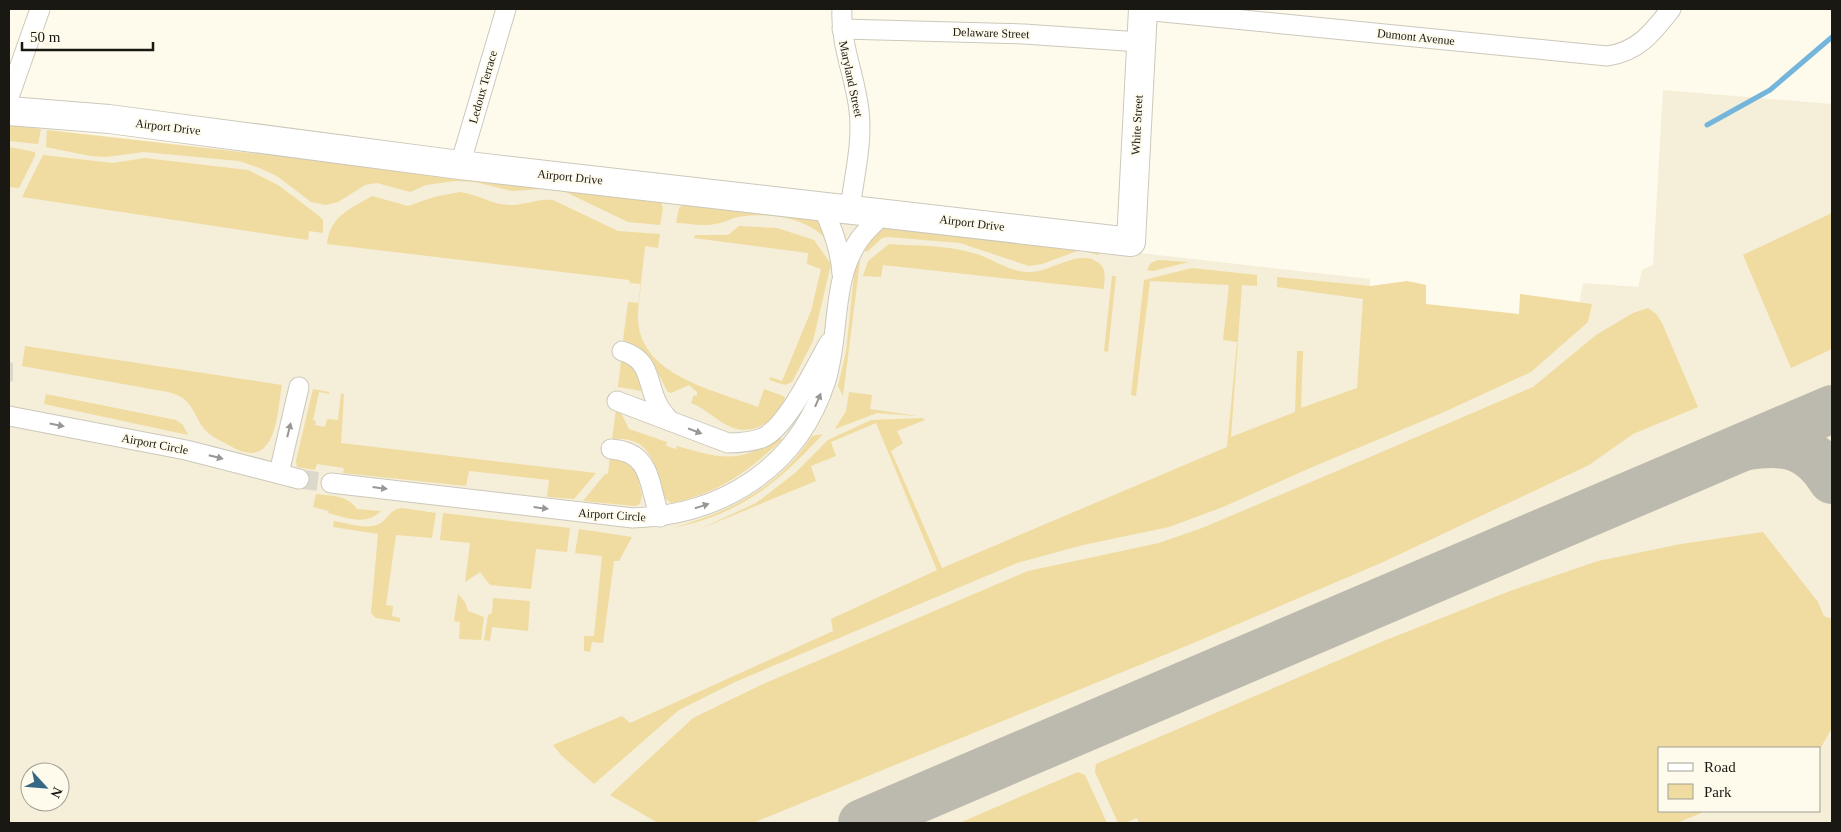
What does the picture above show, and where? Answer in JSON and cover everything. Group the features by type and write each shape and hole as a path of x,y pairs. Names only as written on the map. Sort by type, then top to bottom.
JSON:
{"main road":[{"name":"White Street","path":"1132,242 1143,9"},
{"name":"Airport Drive","path":"9,111 109,119 460,165 1132,242"}],"street":[{"path":"9,97 40,9"},
{"name":"Ledoux Terrace","path":"460,165 506,9"},
{"name":"Maryland Street","path":"842,9 842,29 861,124 850,209"},
{"name":"Dumont Avenue","path":"1143,9 1608,56 1632,50 1644,41 1671,9"},
{"name":"Delaware Street","path":"842,29 1024,34 1140,42"},
{"name":"Airport Circle","path":"822,206 832,225 841,260 842,285"},
{"name":"Airport Circle","path":"331,482 633,518 660,517 714,502 770,469 796,440 816,406 826,379 842,285 849,259 859,240 885,213"},
{"path":"617,401 728,443 744,443 763,438 777,428 790,410 835,331"},
{"path":"622,352 638,359 647,370 658,405 670,421"},
{"path":"278,473 299,387"},
{"name":"Airport Circle","path":"9,416 186,450 299,478"},
{"path":"611,448 636,455 645,466 660,517"}],"shaded area":[{"path":"1663,90 1832,104 1832,823 9,823 9,125 1370,279 1369,307 1424,315 1577,316 1583,283 1638,287 1642,270 1653,265"}],"green space":[{"path":"9,125 41,129 38,144 9,141"},
{"path":"47,130 557,188 512,191 475,182 455,181 426,185 410,192 377,183 365,185 338,202 326,205 311,202 277,176 239,161 144,152 105,157 90,156 46,147"},
{"path":"9,147 35,152 35,156 19,188 9,187"},
{"path":"43,155 113,163 145,158 248,170 278,185 318,215 323,220 323,233 309,231 308,240 22,197"},
{"path":"557,188 661,202 663,208 660,225 628,222"},
{"path":"460,192 503,205 553,200 618,231 660,234 658,248 645,246 641,284 630,283 629,280 327,244 332,227 342,214 372,196 408,206 434,197"},
{"path":"683,204 815,219 821,224 828,241 809,226 774,216 738,217 710,225 676,223 679,208"},
{"path":"1832,213 1832,349 1791,368 1743,255"},
{"path":"890,225 1100,252 1098,255 1080,250 1042,264 1029,266 960,243 888,237 882,238 867,252 861,249 881,228"},
{"path":"739,226 777,228 814,240 831,264 813,341 792,382 785,385 769,380 770,377 782,381 811,311 821,269 807,264 808,253 694,238 695,235 728,235"},
{"path":"889,244 963,250 1023,272 1039,271 1075,259 1092,259 1104,269 1104,289 883,265 881,277 863,276 868,261"},
{"path":"856,256 860,261 843,396 838,386 846,352"},
{"path":"1158,260 1189,262 1153,271 1147,270 1151,263"},
{"path":"1192,268 1257,275 1257,286 1242,285 1231,437 1295,412 1297,351 1303,351 1301,408 1357,388 1363,299 1277,287 1277,277 1371,286 1407,281 1426,285 1426,304 1519,314 1520,294 1592,304 1588,322 1531,372 1444,412 1223,507 1169,527 1083,545 1017,563 735,682 679,710 594,784 562,756 553,745 622,716 630,723 833,631 831,619 937,570 876,423 831,442 836,456 811,466 816,481 700,529 756,503 795,473 828,440 871,420 922,418 925,420 897,431 903,443 891,451 942,568 1227,447 1237,342 1223,340 1229,285 1150,281 1136,396 1131,395 1144,280"},
{"path":"1112,276 1116,276 1108,352 1104,351"},
{"path":"628,302 639,303 638,319 642,338 652,354 666,367 702,387 758,407 764,389 783,396 785,398 777,413 757,428 740,429 731,427 691,403 694,395 697,396 697,392 689,385 671,393 668,392 645,354 639,348 623,340"},
{"path":"1648,308 1656,314 1662,323 1698,407 1633,434 1589,465 1381,563 1191,644 753,823 658,823 610,795 693,718 761,685 1028,571 1159,543 1202,528 1370,457 1533,387 1596,335 1633,313"},
{"path":"25,346 282,385 276,423 272,435 267,445 259,451 248,453 234,448 207,432 188,403 177,395 22,366"},
{"path":"621,361 636,368 645,389 642,391 618,387"},
{"path":"313,389 329,392 329,394 319,392 313,420 316,421 315,425 325,427 327,419 338,420 341,393 344,394 341,443 596,473 574,499 547,497 549,480 469,471 466,486 343,473 344,468 317,464 315,470 297,467 296,461"},
{"path":"849,392 872,395 870,409 918,416 877,413 835,429 846,411"},
{"path":"46,394 176,420 183,425 188,435 44,404"},
{"path":"616,410 621,413 629,429 667,442 666,446 676,449 677,446 706,454 730,456 753,452 780,437 782,440 757,462 731,480 704,493 671,503 662,496 654,464 644,448 636,442 625,439 612,439"},
{"path":"823,434 789,468 756,494 719,514 673,528 714,514 752,495 784,470 812,436"},
{"path":"610,457 618,458 635,467 642,495 640,504 635,506 583,501 605,474 608,474"},
{"path":"316,494 344,499 353,504 357,509 381,511 375,516 363,520 342,517 313,507"},
{"path":"402,508 436,513 432,538 396,535 386,605 393,606 392,616 400,618 400,622 376,618 371,613 378,534 333,527 334,521 374,526 383,522 394,510"},
{"path":"443,513 570,528 567,552 536,549 531,589 490,585 480,572 465,582 470,543 440,540"},
{"path":"579,529 632,537 619,561 614,561 603,643 592,642 590,652 584,651 584,636 594,636 602,556 575,553"},
{"path":"1763,532 1818,602 1824,616 1832,619 1832,728 1821,747 1658,747 1658,812 1704,812 1677,823 1139,823 1137,818 1125,823 1118,823 1095,772 1096,764 1386,640 1510,591 1598,561 1681,544"},
{"path":"458,594 465,602 468,611 484,617 481,640 459,639 460,622 454,621"},
{"path":"493,598 530,601 528,631 492,627 490,641 484,640 488,615 492,613"},
{"path":"1078,772 1085,775 1107,823 959,823"}],"waterway":[{"path":"1707,125 1770,90 1832,37"}],"taxiway":[{"path":"862,823 1832,409"},
{"path":"1747,446 1773,444 1796,448 1806,452 1815,459 1832,480"}],"tunnel":[{"path":"299,479 331,483"}]}
